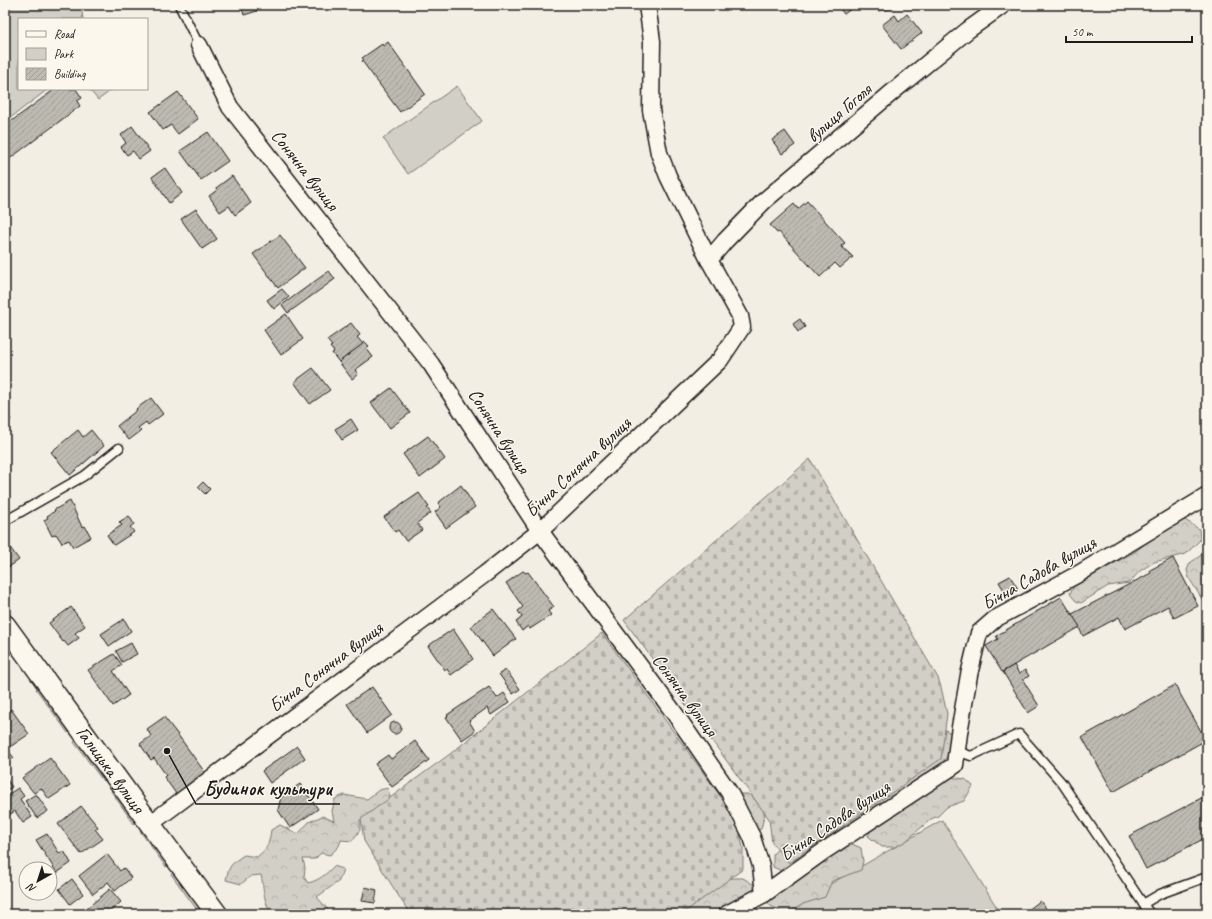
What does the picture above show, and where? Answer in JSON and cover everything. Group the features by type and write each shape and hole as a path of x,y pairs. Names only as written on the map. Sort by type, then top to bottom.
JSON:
{"street":[{"name":"Бічна Сонячна вулиця","path":"150,824 485,574 540,531 720,360 742,327 740,316 709,260 668,176 659,153 651,110 652,41 647,5"},
{"name":"вулиця Гоголя","path":"709,260 764,201 896,89 968,30 1003,5"},
{"name":"Сонячна вулиця","path":"199,45 230,107 431,364 540,531 675,714 729,792 752,838 761,866 764,894"},
{"name":"Бічна Садова вулиця","path":"727,914 764,894 824,851 955,765 968,682 979,633 995,619 1080,573 1207,496"},
{"name":"Галицька вулиця","path":"5,625 217,914"}],"lane":[{"path":"179,5 199,45"},
{"path":"5,522 84,476 119,448"},
{"path":"957,751 971,756 1019,734 1062,783 1150,914"},
{"path":"1143,904 1160,894 1207,877"}],"green space":[{"path":"5,5 81,5 83,18 18,18 18,90 47,90 5,122"},
{"path":"876,5 899,5 891,9 878,11"},
{"path":"457,86 482,121 408,174 383,138"},
{"path":"90,90 112,90 98,100"},
{"path":"810,459 938,678 947,714 941,759 789,863 772,843 769,819 624,620"},
{"path":"1185,520 1199,529 1200,540 1186,554 1154,562 1140,571 1129,583 1108,586 1081,603 1076,601 1070,594 1073,587 1136,551 1173,521"},
{"path":"1207,551 1207,607 1189,578 1187,570 1190,563"},
{"path":"602,633 721,797 738,824 743,848 743,869 682,914 410,914 364,841 361,819 450,754"},
{"path":"43,685 74,729 68,733 36,689"},
{"path":"945,730 955,735 949,754 931,778 841,834 832,825 937,731"},
{"path":"81,737 109,776 103,781 74,742"},
{"path":"949,777 965,779 973,786 964,801 947,807 906,841 895,847 882,847 868,836 876,819"},
{"path":"118,786 141,819 134,824 111,791"},
{"path":"388,788 390,798 360,820 360,830 352,841 341,840 339,846 330,855 321,853 315,859 303,859 305,868 304,877 308,883 319,878 334,866 343,869 339,881 317,897 329,911 327,914 274,914 270,911 264,896 261,875 251,876 241,884 226,880 228,871 237,860 244,855 257,857 264,851 269,842 271,830 280,825 298,834 309,822 322,816 334,821 332,811 335,799 344,795 367,799 379,790"},
{"path":"740,794 748,794 766,809 761,829 755,832 740,817"},
{"path":"942,820 1001,914 778,914"},
{"path":"146,826 172,863 166,867 140,831"},
{"path":"788,838 812,838 809,859 788,874 773,867 773,854"},
{"path":"843,840 861,848 863,861 861,870 832,881 825,897 803,904 787,914 784,914 768,904 767,896 814,861 827,863 838,841"},
{"path":"178,869 205,914 200,914 171,874"},
{"path":"726,878 743,878 759,888 748,914 673,914"}],"building":[{"path":"241,5 255,5 257,11 244,15"},
{"path":"837,5 856,5 844,14"},
{"path":"907,14 922,33 901,49 882,25 895,15 899,21"},
{"path":"388,42 425,94 400,112 362,61 364,60 362,58 382,44 383,46"},
{"path":"54,90 77,90 82,98 77,101 80,106 8,160 5,156 5,126"},
{"path":"178,92 198,119 178,134 171,125 163,130 150,112"},
{"path":"132,126 150,151 139,159 133,151 127,155 121,147 126,143 121,135"},
{"path":"785,131 795,145 782,154 772,140"},
{"path":"208,132 228,161 201,180 180,151"},
{"path":"165,168 182,193 169,203 152,177"},
{"path":"232,176 251,203 235,215 229,206 220,212 209,196 217,190 216,188"},
{"path":"807,201 845,243 841,246 853,257 840,268 835,263 820,277 779,232 777,233 770,225 794,204 798,209"},
{"path":"196,209 217,239 202,249 181,219"},
{"path":"280,235 305,268 278,288 253,254"},
{"path":"329,271 335,279 288,313 282,305"},
{"path":"282,289 289,297 274,309 267,300"},
{"path":"286,314 303,339 281,355 264,330"},
{"path":"800,319 805,327 798,332 793,324"},
{"path":"351,323 360,335 357,337 363,344 339,362 332,353 334,352 330,347 332,346 327,340"},
{"path":"365,342 369,346 366,348 373,357 355,370 358,374 352,379 339,362"},
{"path":"313,368 330,390 310,404 294,382"},
{"path":"391,388 410,413 390,428 371,403"},
{"path":"151,398 163,414 148,425 146,422 138,428 141,431 129,440 117,426"},
{"path":"5,412 11,419 5,424"},
{"path":"351,419 358,430 342,440 335,429"},
{"path":"78,430 83,437 91,430 104,446 70,475 51,452"},
{"path":"428,436 445,459 420,478 403,454"},
{"path":"203,482 210,489 205,494 198,487"},
{"path":"461,485 475,507 446,528 435,512 441,507 438,503"},
{"path":"419,493 429,507 427,508 431,513 417,523 422,530 406,541 398,530 395,532 384,517"},
{"path":"70,501 82,527 85,526 91,537 73,547 69,540 62,543 56,534 52,536 44,520 55,511 54,510"},
{"path":"129,516 134,524 130,527 134,532 114,545 107,535 122,525 119,522"},
{"path":"6,542 19,560 6,569 5,543"},
{"path":"1173,558 1198,606 1174,618 1168,606 1125,629 1119,617 1083,636 1072,614 1151,573 1150,570"},
{"path":"523,571 526,573 528,572 554,607 548,611 551,615 530,629 528,626 522,631 516,622 522,617 518,611 523,607 506,583"},
{"path":"1010,576 1018,589 1007,595 999,582"},
{"path":"1061,597 1080,627 1002,672 986,646 998,639 996,636"},
{"path":"71,607 85,626 75,633 79,638 68,646 64,641 63,642 49,623"},
{"path":"493,609 516,639 493,656 471,626"},
{"path":"124,619 131,631 109,646 101,634"},
{"path":"453,629 473,659 451,675 447,669 445,670 428,646"},
{"path":"131,643 137,654 122,662 116,651"},
{"path":"114,654 122,665 113,671 129,695 113,706 88,670"},
{"path":"1014,665 1019,674 1025,670 1029,676 1023,680 1039,706 1028,713 1003,672"},
{"path":"506,670 520,689 513,694 499,674"},
{"path":"1175,685 1206,740 1113,792 1082,737"},
{"path":"372,687 392,715 367,733 347,704"},
{"path":"489,687 497,698 504,693 510,702 491,715 487,708 469,721 475,731 462,740 446,717 448,716 447,715"},
{"path":"11,709 29,734 7,749 14,758 5,764 5,711 6,713"},
{"path":"164,717 206,774 177,795 164,777 166,775 154,758 151,760 140,744 151,736 147,729"},
{"path":"393,722 397,722 401,728 397,734 393,734 389,730 389,726"},
{"path":"415,741 429,760 392,787 375,764 388,755 391,759"},
{"path":"297,746 305,758 270,783 262,771"},
{"path":"50,758 70,785 49,799 41,788 34,793 22,778"},
{"path":"5,777 12,787 5,791"},
{"path":"300,784 318,809 290,828 278,810 281,797"},
{"path":"18,788 24,796 20,799 32,817 23,823 15,811 6,817 5,816 6,796"},
{"path":"36,794 48,811 37,818 25,801"},
{"path":"1207,795 1207,837 1146,869 1129,836"},
{"path":"81,806 98,827 95,829 103,839 81,854 58,824"},
{"path":"47,834 59,853 64,851 71,863 58,872 58,861 49,861 36,840"},
{"path":"107,854 120,871 124,868 131,878 115,891 108,882 93,894 79,876"},
{"path":"72,879 83,894 70,904 59,889"},
{"path":"365,887 377,890 375,903 362,901"},
{"path":"110,889 121,902 107,914 90,914 86,909"},
{"path":"1040,901 1051,914 1023,914"}],"place":[{"name":"Будинок культури","path":"167,751"}]}
